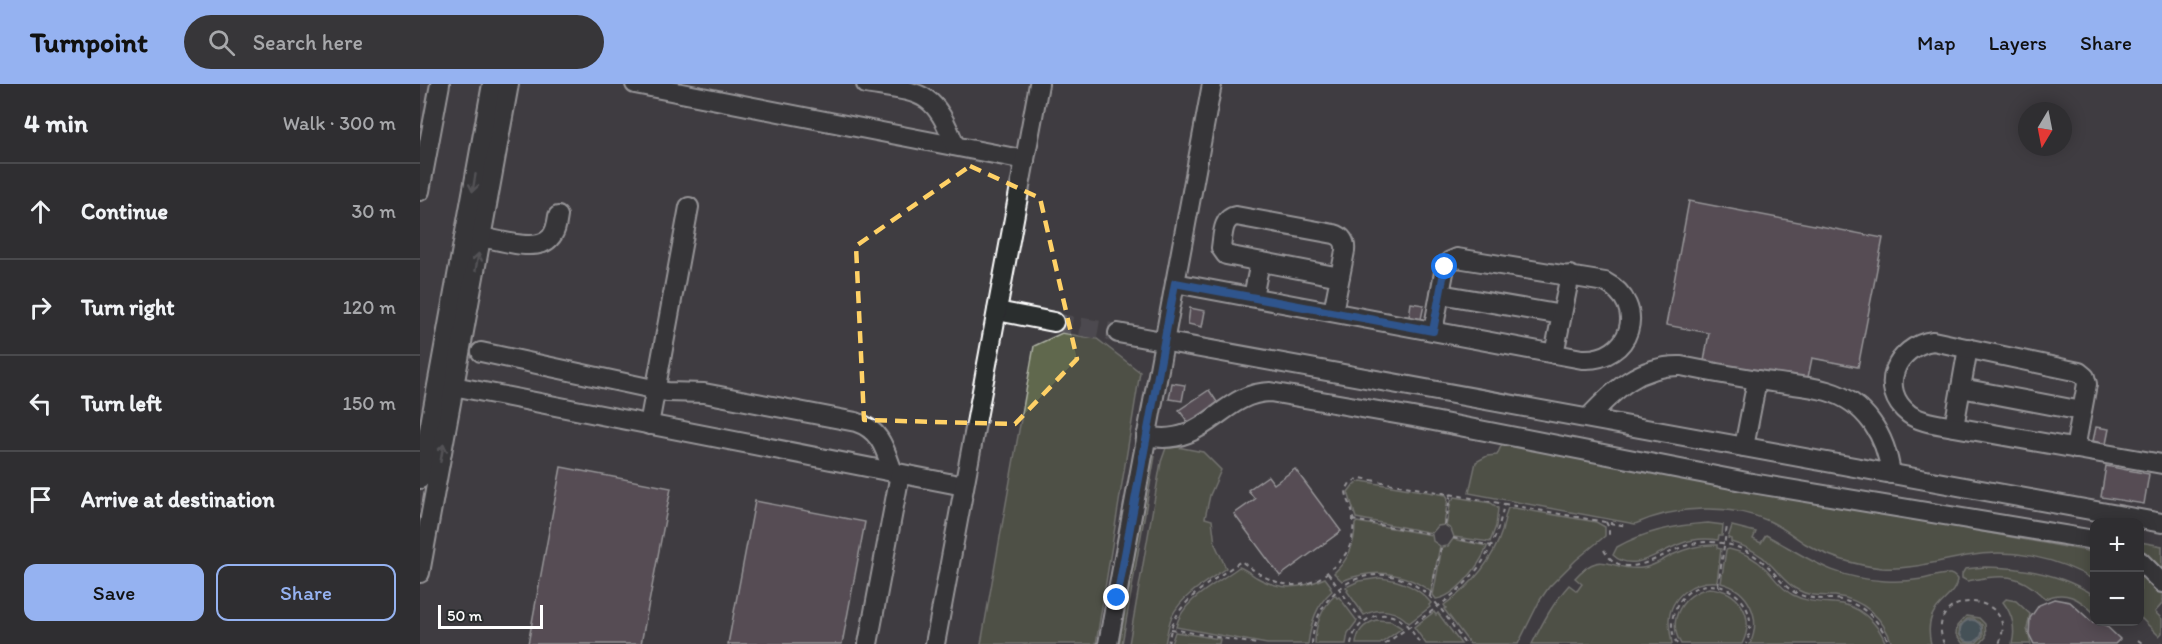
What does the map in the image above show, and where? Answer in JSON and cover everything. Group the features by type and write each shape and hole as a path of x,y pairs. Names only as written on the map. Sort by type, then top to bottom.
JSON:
{"street":[{"path":"420,191 440,84"},
{"path":"420,479 446,385 481,237 490,143 492,84"},
{"path":"420,573 446,385 490,143 509,84"},
{"path":"635,84 711,91 1025,160"},
{"path":"866,84 910,91 927,99 941,113 955,146"},
{"path":"935,644 1039,84"},
{"path":"1108,644 1212,84"},
{"path":"649,425 689,207"},
{"path":"481,237 538,245 551,238 558,216"},
{"path":"1333,312 1340,277 1346,247 1338,235 1236,216 1229,218 1225,224 1221,245 1222,252 1228,256 1340,277"},
{"path":"1175,283 1582,359 1599,359 1621,346 1629,331 1630,314 1624,298 1605,282 1457,258 1445,267 1433,331"},
{"path":"1253,297 1260,262"},
{"path":"1554,354 1570,275"},
{"path":"1440,294 1562,315"},
{"path":"997,311 1054,322"},
{"path":"1118,333 2162,522"},
{"path":"2075,449 2087,384 2085,377 2079,372 1933,341 1916,345 1903,355 1895,370 1893,379 1895,395 1899,403 1911,415 1926,422 2075,449 2162,464"},
{"path":"1954,427 1968,348"},
{"path":"481,352 655,390 704,393 864,424 872,429 881,440 896,473 868,644"},
{"path":"1588,418 1620,387 1640,374 1660,367 1681,366 1829,392 1852,403 1872,421 1882,437 1888,454 1891,474"},
{"path":"1744,447 1756,380"},
{"path":"446,385 964,486"},
{"path":"1961,388 2082,411"},
{"path":"1146,436 1161,438 1186,434 1206,425 1238,399 1254,393 1270,392 1413,417 1752,483 2090,539"},
{"path":"2144,566 2162,583"}],"path":[{"path":"1168,644 1176,617 1187,602 1241,561 1269,580 1283,585 1308,583 1328,573 1342,560 1349,548 1353,530 1346,490 1350,483 1360,478 1627,526"},
{"path":"1445,525 1451,493"},
{"path":"1385,644 1471,579 1492,546 1499,529 1504,503"},
{"path":"1352,520 1432,534"},
{"path":"1605,521 1609,528 1609,536"},
{"path":"1718,586 1727,526"},
{"path":"1454,538 1492,546"},
{"path":"1604,550 1614,561 1621,564 1638,565 1647,564 1681,548 1698,543 1738,547 1755,556 1783,585 1796,593 1811,599 1842,601 1859,607 1877,621 1889,644"},
{"path":"1430,597 1441,547"},
{"path":"1328,573 1363,621"},
{"path":"1312,644 1314,626 1328,598 1339,588 1355,579 1380,575 1412,583 1430,597 1465,644"},
{"path":"1677,644 1672,623 1677,605 1691,591 1709,585 1736,593 1748,608 1751,627 1746,644"},
{"path":"1944,644 1941,629 1949,610 1960,603 1974,601 1987,605 1997,614 2002,626 1999,644"},
{"path":"1351,644 1354,633 1363,621 1371,617 1388,615 1396,617 1408,627 1420,644"},
{"path":"1171,629 1256,644"},
{"path":"1221,644 1222,638"},
{"path":"2138,640 2143,644"}],"highlighted area":[{"path":"970,166 1040,198 1077,359 1015,424 864,420 856,246"}],"green space":[{"path":"1062,333 1097,339 1140,372 1096,644 981,644 1034,346"},
{"path":"1502,444 2090,551 2090,578 2049,560 2000,553 1967,556 1903,568 1861,565 1822,552 1769,521 1737,511 1684,510 1635,524 1469,493 1476,462 1487,456 1497,455"},
{"path":"1167,445 1203,452 1221,470 1210,495 1205,518 1212,520 1215,544 1226,568 1196,589 1176,608 1165,644 1129,644 1161,462"},
{"path":"1152,456 1155,456 1122,644 1119,644"},
{"path":"1361,481 1446,495 1448,498 1444,525 1438,526 1432,533 1356,518 1348,492 1354,484"},
{"path":"1455,497 1491,503 1498,508 1496,526 1490,542 1454,537 1451,529 1446,526 1451,501"},
{"path":"1508,508 1596,522 1605,527 1605,536 1549,587 1518,644 1470,644 1444,609 1446,608 1444,605 1472,582 1493,553"},
{"path":"1357,522 1432,535 1433,541 1440,546 1431,592 1410,580 1388,574 1365,574 1342,581 1334,573 1350,551"},
{"path":"1708,523 1723,525 1722,536 1719,536 1718,540 1689,541 1638,562 1621,560 1613,555 1617,547 1650,533 1684,525"},
{"path":"1732,526 1756,532 1753,539 1761,543 1766,535 1822,566 1850,576 1895,581 1917,580 1943,574 1953,575 1957,579 1955,587 1931,619 1929,630 1931,644 1892,644 1878,618 1855,601 1835,596 1812,595 1794,588 1762,557 1731,542 1728,538"},
{"path":"1453,539 1487,547 1466,580 1451,593 1436,599 1433,595 1442,547 1448,546"},
{"path":"2144,543 2162,546 2162,571 2144,557"},
{"path":"1717,545 1717,548 1721,549 1717,582 1692,587 1679,597 1669,620 1672,644 1532,644 1558,599 1569,585 1577,591 1582,584 1575,578 1593,564 1600,562 1631,568 1646,567 1687,549"},
{"path":"1729,549 1758,562 1793,595 1808,600 1843,604 1859,611 1878,628 1886,644 1750,644 1754,624 1750,606 1739,592 1721,583 1726,550"},
{"path":"1239,567 1273,585 1299,586 1325,578 1332,591 1326,596 1315,615 1308,644 1267,644 1176,627 1185,608 1193,600"},
{"path":"2014,568 2055,577 2090,593 2090,610 2078,600 2066,595 2045,599 2027,584 2009,577 2000,576 1967,581 1962,578 1965,569"},
{"path":"2144,575 2162,592 2162,604 2155,612 2162,619 2162,633 2159,636 2144,621"},
{"path":"1380,578 1395,580 1414,589 1426,597 1431,603 1430,607 1409,623 1399,615 1388,611 1376,611 1364,615 1346,587 1359,581"},
{"path":"1709,588 1729,594 1742,606 1747,624 1742,644 1681,644 1675,626 1680,609 1692,596"},
{"path":"1335,595 1357,621 1348,633 1346,644 1315,644 1320,617 1326,605"},
{"path":"2006,599 2016,601 2030,614 2027,629 2031,644 2012,644 2014,627 2003,602"},
{"path":"1434,612 1436,615 1438,613 1461,644 1426,644 1414,627"},
{"path":"1966,616 1979,618 1985,624 1986,637 1980,644 1963,644 1956,634 1957,626","holes":["1967,619 1974,619 1982,625 1983,636 1976,643 1965,642 1959,634 1960,626"]},
{"path":"1376,620 1391,621 1402,628 1380,644 1356,644 1362,629"},
{"path":"1175,632 1220,639 1219,644 1171,644"}],"water":[{"path":"1971,620 1979,623 1982,631 1979,639 1971,642 1963,639 1960,631 1963,623"}],"building":[{"path":"1689,201 1883,238 1858,367 1812,358 1806,387 1703,367 1709,333 1666,325"},
{"path":"1411,303 1424,305 1421,319 1409,317"},
{"path":"1190,308 1205,311 1202,327 1188,324"},
{"path":"1172,383 1185,385 1182,401 1169,399"},
{"path":"1209,390 1219,405 1190,425 1179,410"},
{"path":"2096,427 2109,429 2106,444 2093,441"},
{"path":"2106,466 2149,474 2144,504 2101,497"},
{"path":"561,467 671,488 641,644 528,644"},
{"path":"1295,469 1341,531 1280,576 1234,514 1255,499 1248,490 1268,476 1274,484"},
{"path":"755,501 865,522 842,644 728,644"},
{"path":"2054,599 2070,602 2090,620 2090,626 2106,626 2120,639 2115,644 2034,644 2029,634 2030,618 2039,605"}],"tunnel":[{"path":"1054,322 1118,333"}],"route":[{"path":"1117,598 1175,283 1433,331 1445,267"}]}
